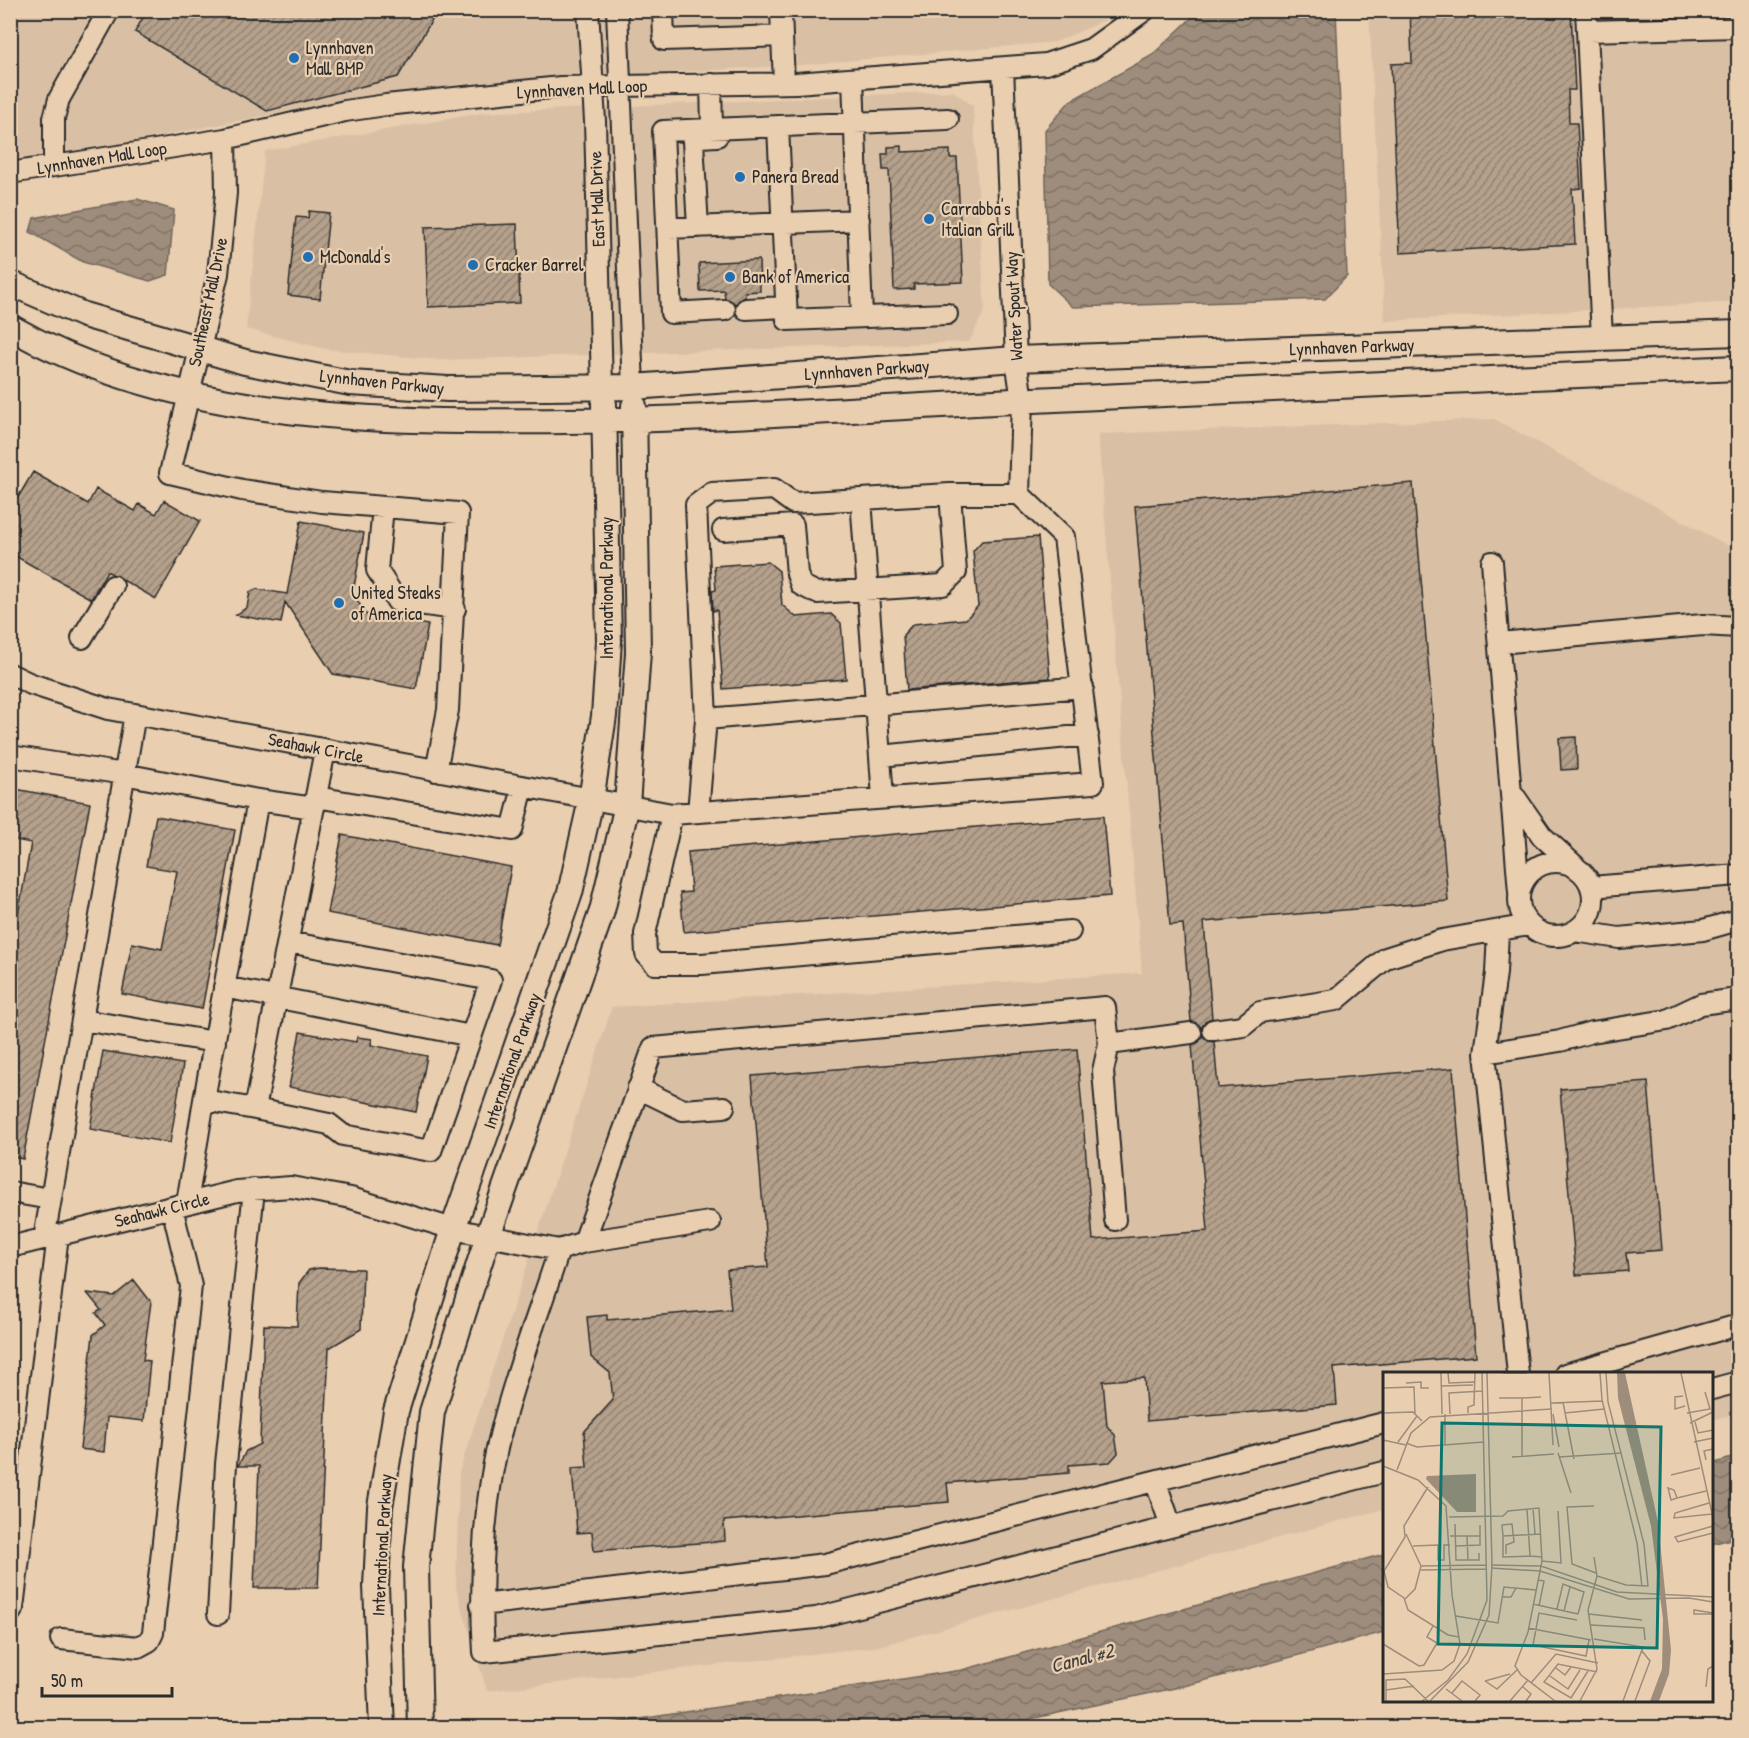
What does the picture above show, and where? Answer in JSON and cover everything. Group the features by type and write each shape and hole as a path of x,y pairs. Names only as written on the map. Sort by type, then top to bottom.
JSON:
{"main road":[{"name":"Lynnhaven Parkway","path":"10,283 84,315 245,362 350,383 448,389 633,387 1016,359 1738,333"},
{"name":"Lynnhaven Parkway","path":"10,327 83,362 130,378 237,404 319,414 445,423 634,420 1738,368"},
{"name":"International Parkway","path":"382,1724 376,1586 380,1507 396,1411 453,1229 570,893 591,800 604,716 609,641 605,420 602,387"},
{"name":"International Parkway","path":"420,1721 416,1567 432,1412 488,1236 602,911 627,806 638,652 633,387"}],"street":[{"path":"54,166 54,118 58,99 109,10"},
{"name":"East Mall Drive","path":"588,10 593,87 602,387"},
{"name":"East Mall Drive","path":"617,10 633,387"},
{"path":"663,10 664,40 782,36"},
{"path":"781,10 784,83"},
{"name":"Lynnhaven Mall Loop","path":"10,173 225,140 345,111 386,105 561,87 784,83 1046,64 1075,56 1109,38 1145,10"},
{"path":"1586,10 1602,338"},
{"path":"1587,31 1738,27"},
{"name":"Water Spout Way","path":"1003,68 1016,359 1022,401 1019,494"},
{"path":"853,79 862,317"},
{"path":"711,84 712,128"},
{"path":"725,310 672,313 663,131 948,119"},
{"path":"772,127 783,223 786,320 947,314"},
{"path":"698,227 693,141 700,136 756,134 772,127"},
{"name":"Southeast Mall Drive","path":"225,140 223,240 201,349 188,392 170,473 242,490 322,502 383,507"},
{"path":"668,228 859,220"},
{"path":"746,309 786,306"},
{"path":"698,812 706,719 696,505 712,493 774,489 793,503 950,494 1019,494 1064,537 1088,735 881,756"},
{"path":"793,503 797,574 801,585 816,593 943,585 956,572 950,494"},
{"path":"861,499 878,704 883,798"},
{"path":"436,771 448,710 455,609 458,513 383,507 377,570 398,601 455,609"},
{"path":"723,530 793,525"},
{"path":"1492,562 1513,794 1519,904 1529,925 1538,932 1550,936 1575,931 1619,938 1703,930 1738,920"},
{"path":"82,638 113,586"},
{"path":"1499,643 1703,625 1738,627"},
{"name":"Seahawk Circle","path":"10,674 31,684 108,709 672,814 1093,783 1088,735"},
{"path":"706,719 1083,687"},
{"path":"10,1613 14,1608 51,1237 50,1199 135,714"},
{"path":"255,1109 326,750"},
{"path":"10,756 124,774 258,800 315,802 512,830 523,787"},
{"path":"1513,794 1542,836 1575,867 1591,886 1593,899 1591,912 1585,923 1575,931"},
{"path":"61,1639 138,1647 149,1641 153,1633 191,1286 179,1205 204,1100 258,800"},
{"path":"672,814 645,934 646,954 655,964 702,964 1070,931"},
{"path":"1520,892 1523,881 1540,865 1564,862 1575,867"},
{"path":"1591,886 1738,875"},
{"path":"1213,1030 1243,1026 1260,1012 1336,1000 1386,958 1442,940 1529,925"},
{"path":"1497,931 1496,973 1485,1053 1518,1372"},
{"path":"204,1100 329,1124 343,1135 431,1151 491,980 288,942"},
{"path":"224,987 471,1036"},
{"path":"1485,1053 1667,1020 1701,1004 1738,999"},
{"path":"584,1242 653,1048 1105,1007 1109,1044 1103,1071 1115,1220"},
{"path":"82,1020 214,1042"},
{"path":"1109,1044 1191,1034"},
{"path":"638,1088 683,1110 724,1107"},
{"name":"Seahawk Circle","path":"10,1247 179,1205 254,1189 291,1187 351,1198 453,1229 559,1251"},
{"path":"218,1614 226,1464 254,1189"},
{"path":"10,1192 50,1199"},
{"path":"710,1222 584,1242 559,1251 503,1421 491,1482 481,1605 484,1652 816,1618 1383,1472"},
{"path":"1572,1372 1738,1325"},
{"path":"1713,1389 1738,1382"},
{"path":"481,1605 825,1564 1156,1483 1383,1424"},
{"path":"1156,1483 1171,1526"}],"shaded area":[{"path":"10,11 1125,11 1056,42 802,65 463,84 301,109 39,159 11,160"},
{"path":"1369,11 1738,11 1738,302 1385,321"},
{"path":"953,91 973,106 985,310 969,342 440,360 325,349 246,329 265,151 482,113"},
{"path":"1494,419 1738,551 1738,1413 1713,1420 1713,1372 1383,1372 1383,1509 875,1647 487,1691 456,1588 459,1472 612,1007 1142,973 1098,434"}],"water":[{"path":"1199,11 1336,11 1347,276 1325,299 1073,307 1048,284 1045,130 1070,101 1151,56"},
{"path":"137,199 174,210 168,275 150,281 83,262 30,232 34,218"},
{"path":"1738,1456 1738,1537 1713,1544 1713,1464"},
{"name":"Canal #2","path":"1383,1554 1383,1632 1184,1686 993,1727 587,1727 962,1670"}],"building":[{"name":"Lynnhaven Mall BMP","path":"147,10 438,10 398,77 267,111 135,32"},
{"path":"1410,10 1571,10 1575,90 1568,90 1569,123 1577,123 1581,188 1572,189 1575,244 1400,253 1391,64 1412,63"},
{"name":"Carrabba's Italian Grill","path":"902,146 902,152 950,150 950,158 957,158 963,282 914,284 914,289 894,290 889,170 883,170 882,154 888,154 888,147"},
{"name":"McDonald's","path":"309,211 329,213 320,299 288,295 296,217 308,218"},
{"name":"Cracker Barrel","path":"517,224 520,303 428,307 425,227"},
{"name":"Bank of America","path":"759,260 760,291 745,292 745,297 735,304 725,298 724,290 700,291 699,263"},
{"path":"33,472 88,504 96,489 135,511 139,504 156,514 164,500 200,521 156,599 107,571 91,599 10,553 10,511"},
{"path":"1413,483 1448,901 1204,922 1212,1018 1205,1021 1202,1028 1191,1021 1183,924 1170,925 1135,506"},
{"path":"301,521 364,533 353,592 365,614 428,625 416,689 333,674 285,602 281,623 236,615 247,607 250,592 256,589 287,594"},
{"path":"1038,537 1050,678 907,690 903,635 913,624 966,619 978,606 973,551 982,541"},
{"path":"768,562 779,571 782,605 796,617 831,614 841,623 846,679 723,689 717,610 713,611 712,591 716,590 714,566"},
{"path":"1576,737 1577,769 1561,770 1559,738"},
{"path":"10,788 90,803 23,1159 10,1156 10,920 17,921 31,843 10,839"},
{"path":"156,816 235,830 202,1009 122,994 132,943 162,949 177,871 146,866"},
{"path":"1103,816 1110,896 684,932 680,893 691,892 688,852"},
{"path":"342,835 511,867 497,945 327,913"},
{"path":"300,1032 356,1042 357,1037 372,1039 371,1045 427,1056 416,1112 289,1087"},
{"path":"1202,1035 1208,1041 1214,1042 1218,1088 1453,1068 1476,1356 1334,1368 1337,1405 1147,1421 1144,1378 1103,1381 1107,1426 1115,1435 1118,1453 1110,1462 1069,1465 1069,1473 947,1483 949,1502 724,1521 725,1541 594,1551 592,1532 577,1533 572,1468 587,1467 584,1432 613,1400 610,1373 591,1357 587,1317 607,1315 607,1320 731,1309 727,1270 768,1267 752,1076 1077,1049 1093,1240 1208,1231 1192,1045 1199,1042"},
{"path":"103,1051 183,1064 170,1143 90,1129"},
{"path":"1648,1082 1662,1250 1626,1253 1628,1271 1576,1275 1560,1089"},
{"path":"319,1268 363,1269 361,1329 329,1348 318,1588 254,1588 259,1466 238,1466 246,1451 260,1444 264,1325 297,1326 299,1283 309,1270"},
{"path":"134,1280 151,1302 143,1360 150,1361 144,1421 107,1417 104,1452 80,1449 93,1335 105,1325 96,1313 101,1310 87,1293 114,1296"}],"place":[{"name":"Lynnhaven Mall BMP","path":"294,58"},
{"name":"Panera Bread","path":"740,177"},
{"name":"Carrabba's Italian Grill","path":"929,219"},
{"name":"McDonald's","path":"308,257"},
{"name":"Cracker Barrel","path":"473,265"},
{"name":"Bank of America","path":"730,277"},
{"name":"United Steaks of America","path":"339,603"}]}
